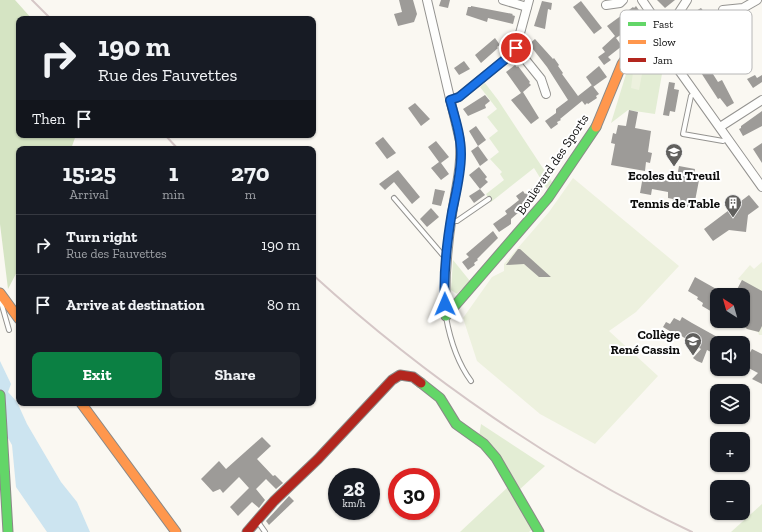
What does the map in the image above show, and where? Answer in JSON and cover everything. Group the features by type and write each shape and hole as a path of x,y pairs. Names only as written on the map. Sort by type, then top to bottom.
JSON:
{"main road":[{"name":"Boulevard des Sports","path":"446,316 548,198 595,129 620,69"},
{"path":"0,293 16,315"},
{"path":"247,532 256,520 340,437 392,380 400,375 413,377 440,398 456,424 484,444 496,458 539,532"},
{"path":"0,395 8,532"},
{"path":"83,406 176,532"}],"street":[{"path":"427,0 460,142 461,155 460,170 451,221 444,292 446,316"},
{"path":"450,100 459,97 508,57 516,48 528,4 503,0"},
{"path":"606,5 620,3 623,0"},
{"path":"642,0 647,10"},
{"path":"681,10 687,0"},
{"path":"723,10 743,8 757,0"},
{"path":"516,48 541,79 546,94"},
{"path":"683,74 762,188"},
{"path":"720,127 762,100"}],"lane":[{"path":"696,92 691,96 683,134 722,141 728,138"},
{"path":"394,198 447,260"},
{"path":"451,221 457,221 489,199"},
{"path":"0,296 9,330"},
{"path":"446,316 448,330 460,364 471,381"},
{"path":"256,520 265,532"}],"green space":[{"path":"0,0 15,0 29,16 16,16 16,138 75,138 72,146 16,146 16,274 8,289 0,224"},
{"path":"626,74 662,74 655,114 628,110 611,123"},
{"path":"633,74 642,74 639,90 631,88"},
{"path":"485,83 498,100 552,182 547,189 534,168 491,202 486,194 504,180 500,174 502,172 490,159 499,152 489,138 498,131 487,117 497,109 480,87"},
{"path":"573,178 679,266 636,312 609,331 658,376 595,444 540,414 477,361 463,318 492,277 504,271 504,264 549,212"},
{"path":"453,260 470,281 457,294 451,290"},
{"path":"762,262 762,335 759,335 758,332 746,328 750,328 750,288 738,288 742,281 738,279 750,265 754,269"},
{"path":"481,424 545,466 518,491 479,437"},
{"path":"508,487 534,528 529,532 460,532"},
{"path":"762,504 762,532 731,532 744,520 750,520 750,515"}],"water":[{"path":"0,361 11,384 8,392 16,401 16,406 19,406 27,424 61,482 77,502 90,532 47,532 16,487 12,445 0,424"}],"building":[{"path":"399,0 413,0 417,14 414,22 398,26 394,14 402,12"},
{"path":"441,0 450,0 448,8 439,6"},
{"path":"657,0 675,0 665,8"},
{"path":"542,1 552,3 551,10 548,9 545,29 534,26"},
{"path":"581,1 602,28 594,34 573,7"},
{"path":"471,6 513,14 512,15 515,16 513,24 488,18 487,22 466,15 468,7"},
{"path":"636,6 639,10 629,10 633,7 634,8"},
{"path":"620,16 620,35 616,38 620,43 620,48 608,57 611,60 604,65 598,57 605,52 602,48 615,36 607,26"},
{"path":"495,38 500,45 481,63 475,55"},
{"path":"535,39 553,59 554,58 563,73 562,74 578,96 592,85 599,94 596,96 597,98 588,104 587,103 585,105 582,101 560,119 561,120 557,122 558,124 551,129 545,121 556,113 556,109 568,100 547,67 529,44"},
{"path":"464,61 470,69 459,75 454,68"},
{"path":"515,65 517,67 518,66 531,85 523,92 539,118 531,124 511,100 521,93 506,72"},
{"path":"599,66 607,77 593,87 586,77"},
{"path":"702,74 713,74 718,82 722,80 734,103 727,107 720,98 718,99"},
{"path":"755,75 757,78 762,75 762,82 753,88 747,79"},
{"path":"669,82 675,83 674,89 679,90 675,112 670,111 669,116 663,115"},
{"path":"485,95 490,101 485,105 486,108 468,116 463,109"},
{"path":"415,103 430,119 421,126 408,108"},
{"path":"629,110 638,112 635,128 651,131 648,152 652,153 650,163 646,162 645,171 611,165 615,144 611,143 613,133 616,134 618,125 626,126"},
{"path":"762,111 762,126 743,136 739,129 741,126"},
{"path":"476,126 486,140 478,146 469,131"},
{"path":"383,137 396,153 387,159 375,143"},
{"path":"436,141 449,157 441,163 449,174 441,180 431,168 439,162 428,147"},
{"path":"762,143 762,163 753,149"},
{"path":"478,146 488,160 480,166 471,151"},
{"path":"679,166 695,169 694,174 700,175 695,201 690,201 688,207 672,204 673,199 668,198 668,192 652,189 651,195 640,193 643,176 676,182"},
{"path":"479,167 487,177 485,179 488,182 480,189 469,175"},
{"path":"398,170 420,197 412,204 394,182 385,190 379,184"},
{"path":"538,184 542,189 534,197 535,198 511,219 511,224 499,232 493,224 507,214 505,211 519,200 516,196 523,191 525,194"},
{"path":"435,189 445,191 441,206 432,204"},
{"path":"480,189 485,195 474,203 469,196"},
{"name":"Tennis de Table","path":"749,195 759,207 748,215 746,232 729,230 713,241 704,229"},
{"path":"431,208 439,217 427,227 420,219"},
{"path":"493,231 498,238 477,259 478,260 474,263 475,265 468,270 462,262 469,257 466,254"},
{"path":"518,249 520,249 551,277 539,277 524,264 506,265"},
{"path":"695,277 715,288 710,288 710,311 702,306 703,303 697,299 698,297 688,291"},
{"path":"742,280 762,291 762,326 759,332 746,328 750,328 750,288 738,288"},
{"path":"682,317 715,336 710,336 710,352 707,350 702,363 693,358 701,349 674,331 673,333 663,327 666,322 670,324 674,318 680,321"},
{"path":"752,349 762,354 762,384 752,379 758,373 750,369 750,353"},
{"path":"262,437 271,446 257,459 273,476 275,475 283,483 276,489 266,479 256,489 265,500 259,508 252,502 238,516 230,507 249,488 239,477 223,493 220,489 213,492 201,479 219,461 226,469"},
{"path":"289,496 294,501 269,525 266,521"}],"railway":[{"path":"32,0 48,16"},
{"path":"168,138 175,146"},
{"path":"316,278 400,349 493,417 541,449 591,479 692,532"}],"traffic: fast":[{"path":"446,316 548,198 596,127"},
{"path":"421,383 440,398 456,424 484,444 496,458 539,532"},
{"path":"0,395 8,532"}],"traffic: slow":[{"path":"596,127 620,69"},
{"path":"0,293 16,315"},
{"path":"83,406 176,532"}],"traffic: jam":[{"path":"247,532 274,501 318,459 392,380 400,375 413,377 421,383"}],"place":[{"name":"Ecoles du Treuil","path":"674,167"},
{"name":"Tennis de Table","path":"733,218"},
{"name":"Collège René Cassin","path":"693,356"}],"route":[{"path":"445,304 444,292 447,260 461,155 460,142 450,100 459,97 508,57 516,48"}]}
